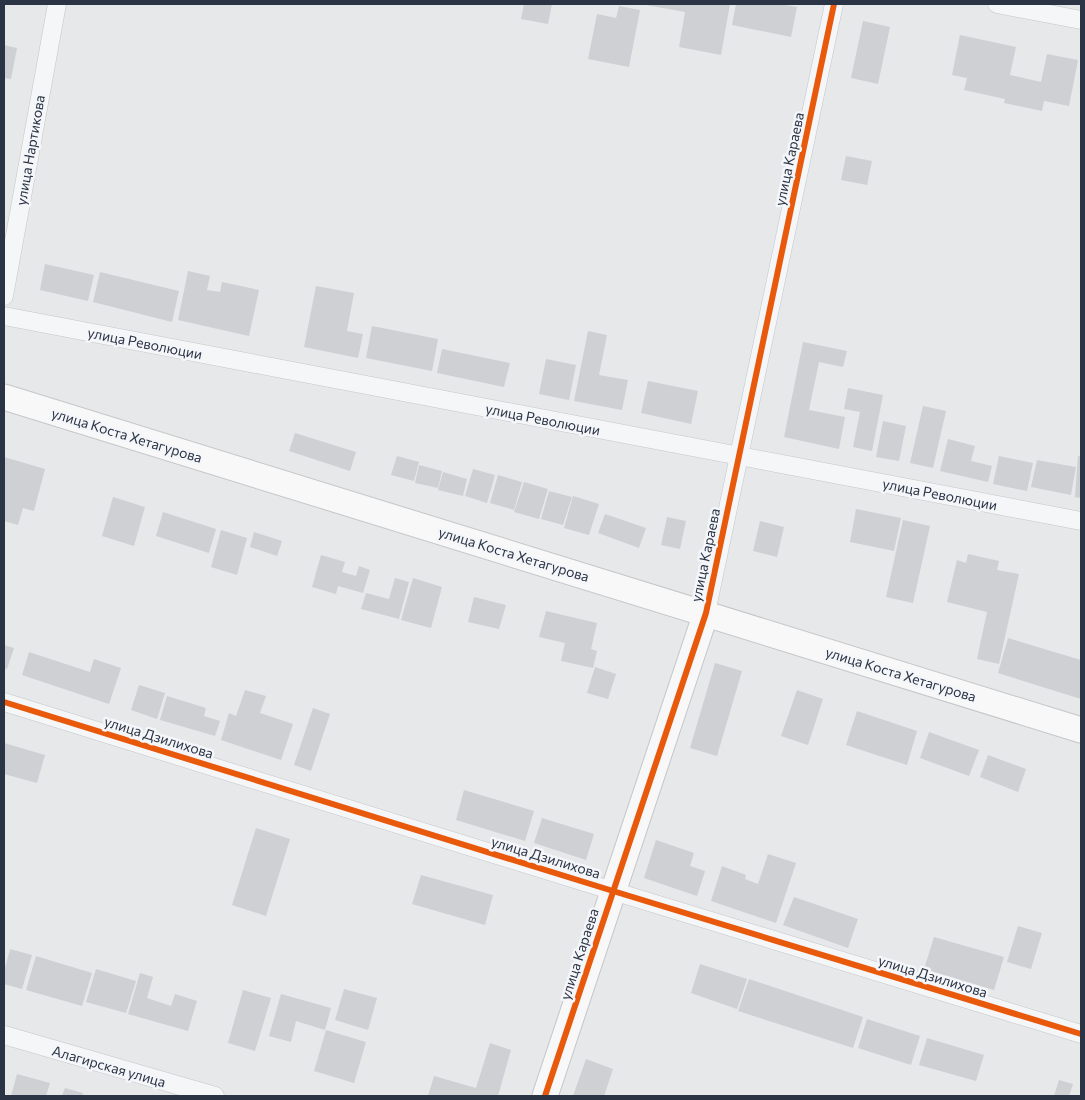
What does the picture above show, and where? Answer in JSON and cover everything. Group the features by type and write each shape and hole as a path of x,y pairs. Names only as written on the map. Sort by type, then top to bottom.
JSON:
{"main road":[{"name":"улица Коста Хетагурова","path":"4,397 1081,730"},
{"name":"улица Караева","path":"544,1096 706,613"}],"street":[{"name":"улица Нартикова","path":"4,296 57,4"},
{"name":"улица Караева","path":"706,613 834,4"},
{"path":"997,4 1081,20"},
{"name":"улица Революции","path":"4,316 1081,521"},
{"name":"улица Дзилихова","path":"4,702 1081,1034"},
{"name":"Алагирская улица","path":"4,1036 215,1096"}],"building":[{"path":"524,4 552,4 548,24 521,19"},
{"path":"646,4 730,4 721,55 679,47 685,12"},
{"path":"736,4 780,4 797,7 791,37 732,25"},
{"path":"619,6 640,10 629,67 588,59 597,14 616,18"},
{"path":"863,21 890,27 878,84 851,78"},
{"path":"960,35 1016,47 1010,75 1041,82 1047,54 1078,60 1069,106 1044,101 1042,111 1004,103 1005,99 964,90 967,78 952,75"},
{"path":"4,45 17,48 11,79 4,78"},
{"path":"846,156 872,161 867,185 841,180"},
{"path":"45,264 94,275 88,301 40,290"},
{"path":"188,271 210,276 207,290 220,292 222,282 259,290 249,336 178,320"},
{"path":"100,272 179,291 172,322 93,302"},
{"path":"316,286 354,293 347,331 363,334 358,358 304,347"},
{"path":"372,326 438,339 432,371 366,358"},
{"path":"588,331 607,335 599,375 628,380 622,410 574,401"},
{"path":"803,342 847,351 843,367 819,362 809,410 845,417 839,449 784,437"},
{"path":"442,349 510,363 504,387 437,373"},
{"path":"546,359 576,365 569,400 539,394"},
{"path":"648,381 698,391 691,424 641,413"},
{"path":"848,388 883,395 872,451 853,447 860,412 844,409"},
{"path":"923,406 946,411 933,468 910,463"},
{"path":"883,421 906,426 899,461 876,457"},
{"path":"295,433 356,452 350,471 289,451"},
{"path":"948,439 975,446 971,461 992,466 988,482 940,471"},
{"path":"397,456 419,462 414,481 391,475"},
{"path":"999,456 1033,463 1027,491 993,484"},
{"path":"1078,456 1081,456 1081,498 1075,497"},
{"path":"4,457 45,469 34,511 23,508 18,525 4,521"},
{"path":"1037,460 1076,467 1071,495 1031,487"},
{"path":"419,465 442,471 438,488 415,483"},
{"path":"473,469 495,475 487,503 465,496"},
{"path":"443,472 467,479 463,496 438,490"},
{"path":"498,475 522,482 514,510 490,503"},
{"path":"524,482 548,489 539,519 514,512"},
{"path":"549,491 572,497 563,525 541,519"},
{"path":"573,496 599,504 589,535 564,528"},
{"path":"113,497 145,507 134,546 102,536"},
{"path":"856,509 901,518 894,551 850,542"},
{"path":"163,512 216,529 209,553 156,536"},
{"path":"605,514 646,528 639,548 598,533"},
{"path":"667,517 686,521 680,549 661,545"},
{"path":"903,520 930,526 913,603 886,597"},
{"path":"760,521 784,527 777,557 753,551"},
{"path":"221,530 247,538 237,575 211,567"},
{"path":"254,532 282,541 277,556 250,547"},
{"path":"968,554 999,561 997,570 1019,574 999,664 977,659 987,612 947,602 957,560 966,563"},
{"path":"321,555 345,562 342,572 356,576 359,566 370,570 363,593 338,586 336,594 312,587"},
{"path":"395,578 409,582 399,619 361,609 366,593 389,599"},
{"path":"413,578 442,587 431,628 401,620"},
{"path":"474,597 506,605 499,629 468,622"},
{"path":"546,611 597,623 591,649 597,651 593,668 561,661 565,643 539,637"},
{"path":"1008,638 1081,660 1081,699 998,673"},
{"path":"4,645 14,648 7,669 4,668"},
{"path":"29,652 90,672 94,659 121,668 109,704 22,675"},
{"path":"715,663 742,671 717,756 690,748"},
{"path":"595,667 616,674 608,699 587,693"},
{"path":"139,685 165,693 157,719 131,710"},
{"path":"245,690 266,696 260,713 293,724 281,760 221,740 229,713 236,716"},
{"path":"797,690 823,699 808,745 781,736"},
{"path":"167,696 206,708 204,716 220,721 215,736 160,720"},
{"path":"313,708 330,714 311,771 294,765"},
{"path":"857,711 917,731 907,765 846,745"},
{"path":"929,732 979,750 969,776 920,758"},
{"path":"4,743 45,755 37,783 4,774"},
{"path":"988,755 1026,769 1018,792 980,777"},
{"path":"464,790 534,811 525,841 456,820"},
{"path":"542,818 594,834 586,860 534,843"},
{"path":"256,828 290,839 266,916 232,905"},
{"path":"656,840 694,853 690,866 705,871 697,896 644,878"},
{"path":"768,854 796,863 776,923 711,901 722,866 746,875 745,879 758,884"},
{"path":"421,875 493,895 485,925 412,904"},
{"path":"794,897 858,919 848,948 783,925"},
{"path":"1018,926 1042,933 1031,969 1007,962"},
{"path":"934,937 1004,957 994,990 924,969"},
{"path":"10,949 32,955 22,989 4,984 4,972"},
{"path":"36,956 92,973 82,1006 26,990"},
{"path":"700,964 747,979 737,1009 691,993"},
{"path":"96,969 136,981 126,1013 86,1002"},
{"path":"140,973 153,977 147,998 171,1006 175,994 197,1001 188,1031 128,1014"},
{"path":"749,979 863,1017 853,1048 738,1011"},
{"path":"344,989 377,998 368,1030 335,1020"},
{"path":"243,990 271,998 255,1051 228,1043"},
{"path":"281,994 331,1008 325,1030 296,1021 291,1042 269,1036"},
{"path":"867,1019 920,1036 911,1065 858,1048"},
{"path":"326,1030 366,1042 354,1083 314,1071"},
{"path":"927,1038 984,1055 976,1081 919,1065"},
{"path":"490,1043 511,1050 498,1096 428,1096 434,1076 476,1088"},
{"path":"586,1059 613,1069 604,1096 573,1096"},
{"path":"17,1074 50,1083 46,1096 11,1096"},
{"path":"1059,1080 1073,1084 1069,1096 1054,1096"},
{"path":"65,1088 83,1093 82,1096 62,1096"}],"cycle path":[{"path":"545,1096 706,613 834,4"},
{"path":"4,702 1081,1034"}]}
